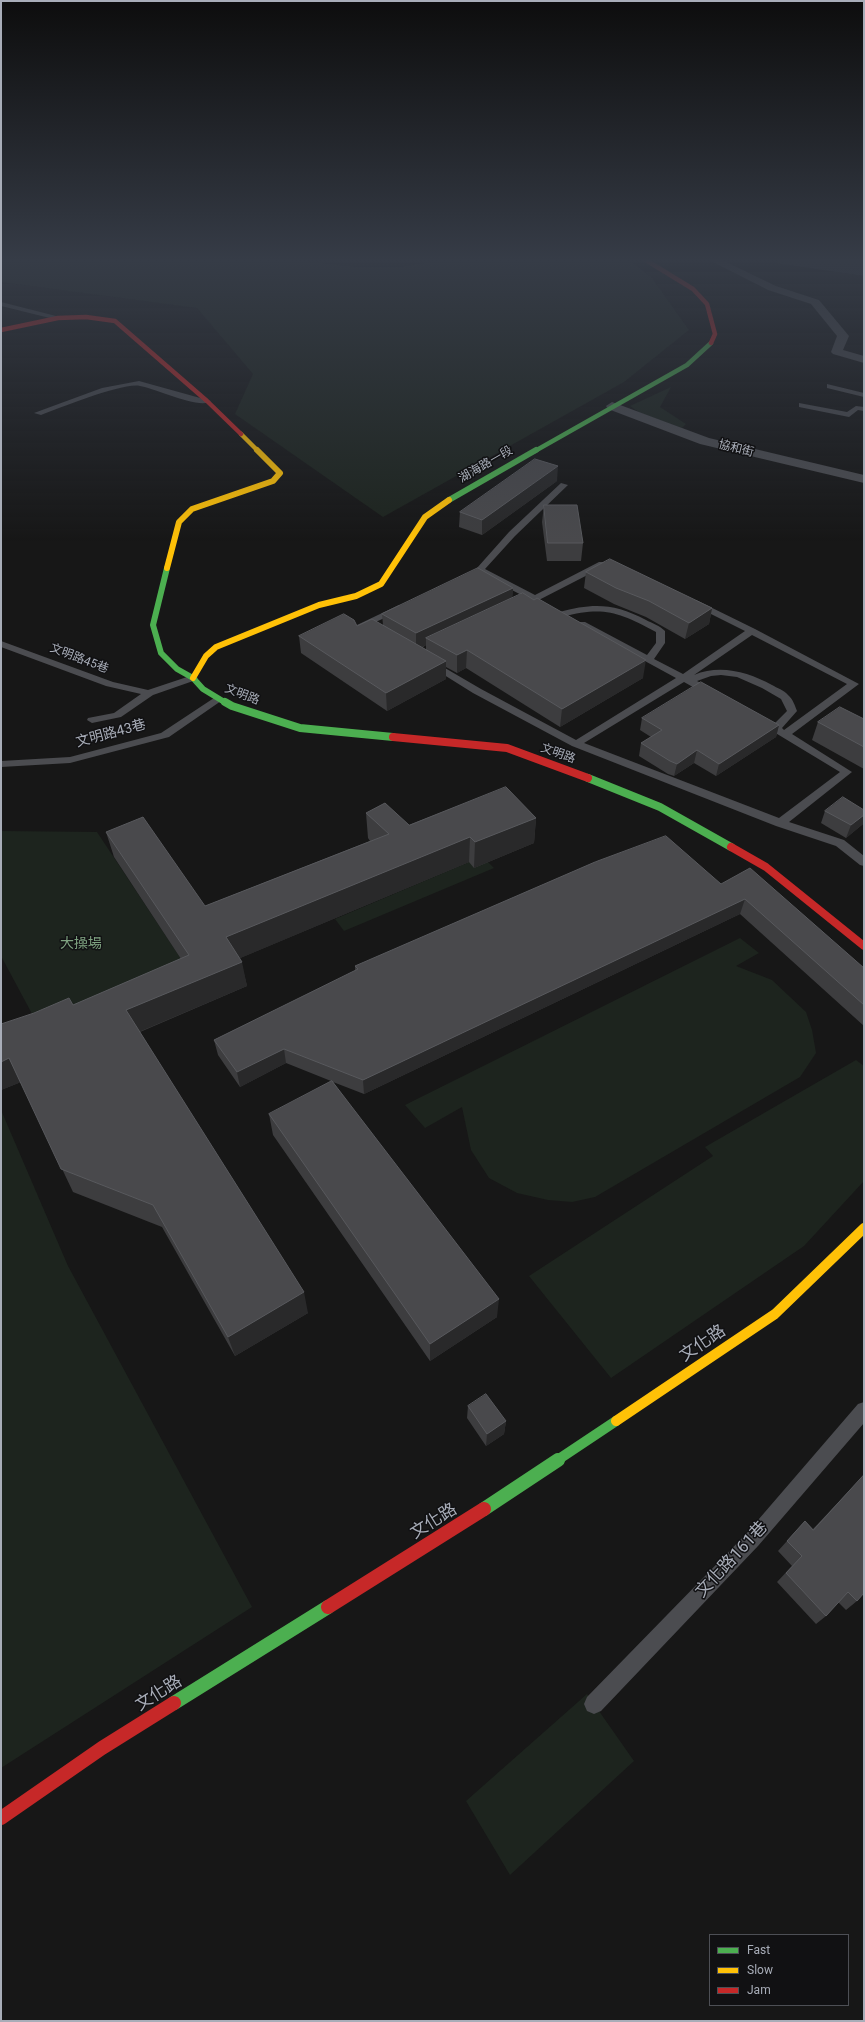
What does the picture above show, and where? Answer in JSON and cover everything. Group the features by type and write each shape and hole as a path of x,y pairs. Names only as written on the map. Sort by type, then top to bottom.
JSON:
{"street":[{"name":"文明路","path":"153,353 207,401 280,473 273,481 192,509 179,522 155,611 154,625 156,640 161,653 177,669 193,678 203,689 217,699 232,706 300,728 507,748 660,807 766,867 864,946"},
{"name":"湖海路一段","path":"193,678 206,656 216,647 319,605 356,596 381,584 425,517 444,503 612,406 687,365 700,353"},
{"path":"842,353 864,360"},
{"name":"協和街","path":"612,406 705,441 864,479"},
{"name":"文化路","path":"1,1818 102,1748 494,1504 775,1314 864,1228"}],"lane":[{"path":"38,413 105,390 139,383 194,400 207,401"},
{"path":"830,386 864,395"},
{"path":"802,405 848,415 856,408 864,409"},
{"path":"564,485 512,534 477,572 535,599 723,699"},
{"path":"521,606 603,563 613,563"},
{"path":"690,600 752,630 864,688"},
{"path":"375,632 362,625 410,602"},
{"path":"556,610 602,606 620,610 640,619 660,631 662,637 659,648 648,659"},
{"path":"576,744 687,680 752,630"},
{"name":"文明路45巷","path":"1,644 110,684 149,692"},
{"path":"424,659 477,691 576,744 780,824 840,843 864,862"},
{"path":"687,680 705,673 727,672 753,679 786,698 792,711 776,728"},
{"name":"文明路45巷","path":"92,720 117,715 149,692 193,678"},
{"path":"785,734 854,684"},
{"name":"文明路43巷","path":"1,764 70,760 165,735 217,699"},
{"path":"756,718 776,728 847,772 780,824"},
{"name":"文化路161巷","path":"594,1704 752,1540 864,1410"}],"green space":[{"path":"235,353 660,353 624,382 383,517 235,414 253,374"},
{"path":"671,387 660,407 686,424 682,428 640,413 630,406"},
{"name":"大操場","path":"1,831 97,832 195,980 45,1038 1,956"},
{"path":"469,862 488,862 494,868 344,931 335,919"},
{"path":"740,938 759,953 736,966 772,980 806,1012 812,1030 816,1053 800,1077 595,1197 572,1202 548,1200 517,1193 489,1178 471,1150 462,1107 425,1128 405,1105"},
{"path":"856,1060 864,1066 864,1181 804,1246 611,1378 529,1276 713,1156 705,1147"},
{"path":"1,1110 68,1266 252,1607 1,1768"},
{"path":"587,1694 634,1761 510,1875 466,1801"}],"building":[{"path":"535,459 558,466 482,520 460,512"},
{"path":"544,505 577,505 583,543 548,543"},
{"path":"610,559 712,608 689,623 649,601 616,588 586,572"},
{"path":"478,568 513,588 416,633 382,614"},
{"path":"523,593 534,600 537,598 646,660 562,709 467,650 457,655 426,638"},
{"path":"344,614 354,620 357,626 372,619 446,661 386,693 299,636"},
{"path":"701,682 779,725 719,764 697,750 677,764 641,743 662,730 642,718"},
{"path":"840,707 864,719 864,747 818,722"},
{"path":"506,787 536,818 475,842 470,837 226,937 242,962 126,1010 304,1292 228,1337 153,1205 61,1169 9,1058 1,1062 1,1024 34,1013 69,998 73,1005 189,955 106,832 143,817 205,906 389,834 366,813 385,803 409,825"},
{"path":"843,797 864,810 864,815 851,825 825,811"},
{"path":"666,836 721,884 750,868 864,968 864,1005 745,899 363,1080 284,1049 237,1072 214,1040 358,969 355,966 595,862"},
{"path":"332,1081 499,1299 430,1344 269,1114"},
{"path":"486,1394 506,1421 487,1434 468,1406"},
{"path":"864,1475 864,1593 857,1601 848,1592 826,1616 786,1573 802,1556 787,1541 805,1521 813,1530"}],"traffic: fast":[{"path":"449,500 687,365 700,353"},
{"path":"167,568 155,611 153,625 156,640 161,653 177,669 193,678 203,689 232,706 300,728 393,737"},
{"path":"588,778 660,807 731,847"},
{"path":"484,1509 616,1421"},
{"path":"174,1703 328,1607"}],"traffic: slow":[{"path":"167,568 179,522 192,509 273,481 280,473 241,434"},
{"path":"193,678 206,656 216,647 319,605 356,596 381,584 425,517 449,500"},
{"path":"616,1421 775,1314 864,1228"}],"traffic: jam":[{"path":"152,353 207,401 241,434"},
{"path":"393,737 507,748 588,778"},
{"path":"731,847 766,867 864,946"},
{"path":"328,1607 484,1509"},
{"path":"1,1818 102,1748 174,1703"}]}
